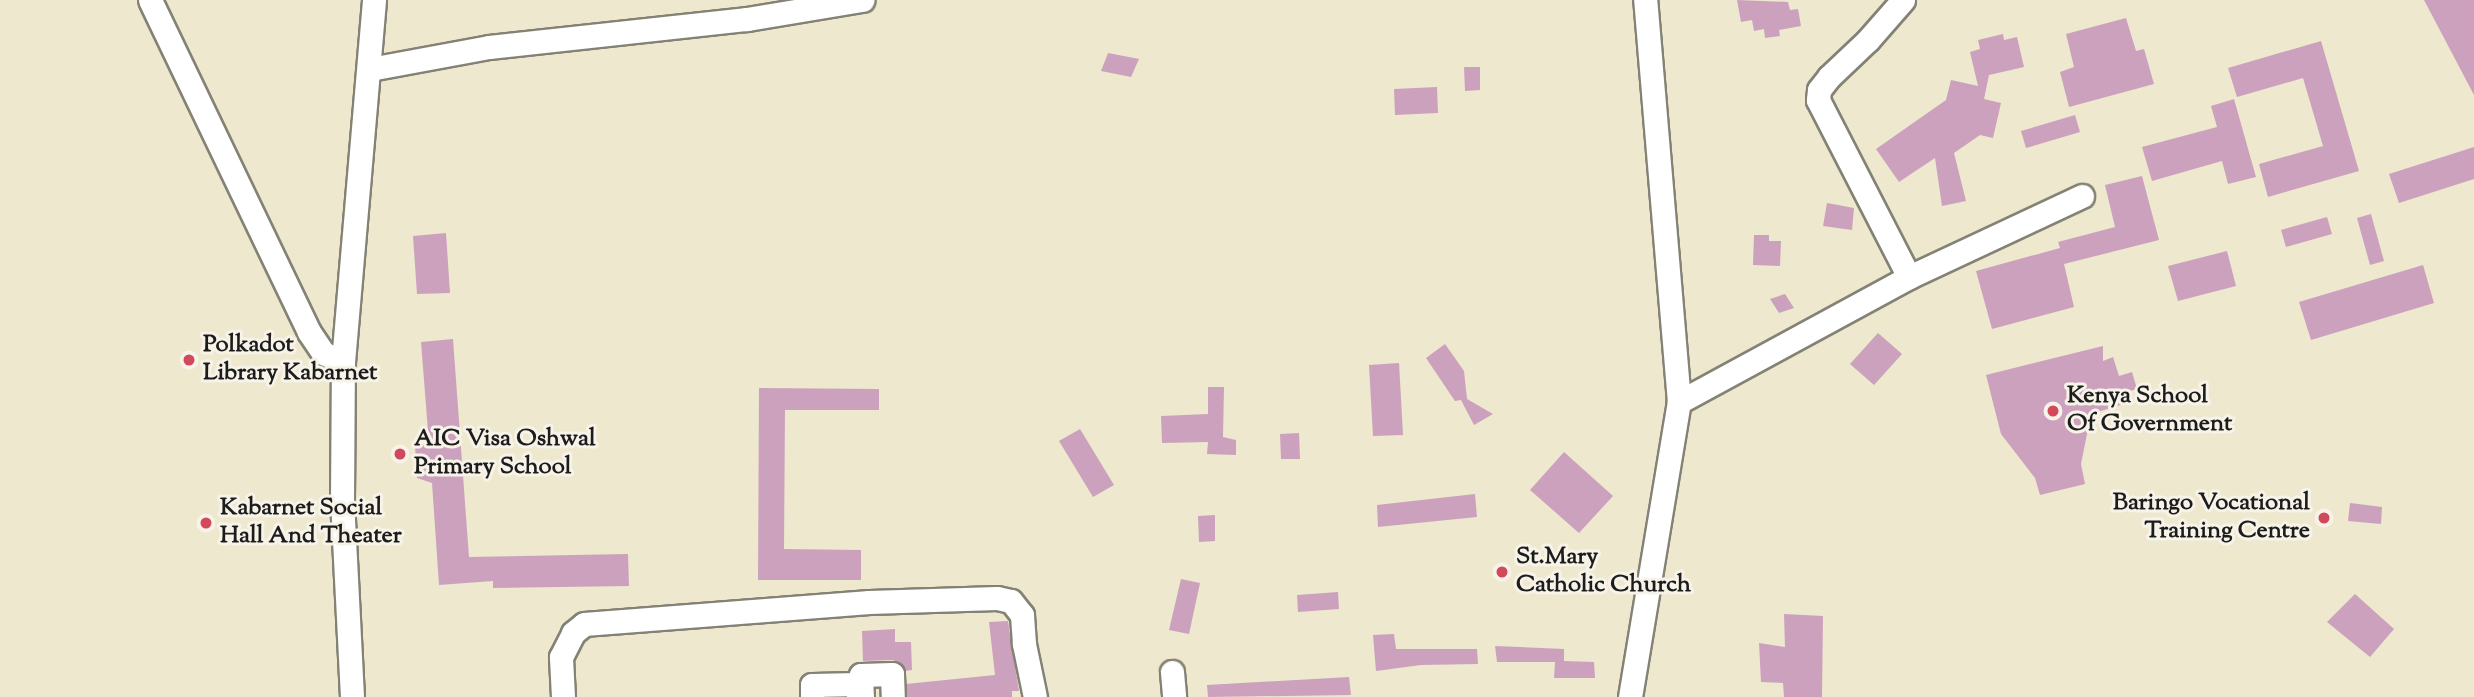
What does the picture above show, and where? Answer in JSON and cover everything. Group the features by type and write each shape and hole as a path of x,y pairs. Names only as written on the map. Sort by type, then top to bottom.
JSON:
{"street":[{"path":"150,0 309,332 323,353 343,362"},
{"path":"352,697 342,500 343,362 374,0"},
{"path":"370,69 489,47 747,19 862,0"},
{"path":"1630,697 1679,402 1645,0"},
{"path":"1903,0 1868,40 1829,76 1819,90 1818,100 1909,277"},
{"path":"1679,402 1909,277 2082,196"},
{"path":"563,697 561,657 573,634 584,624 869,602 996,598 1011,601 1022,615 1024,643 1035,697"},
{"path":"1172,672 1174,697"},
{"path":"860,697 862,676 892,674 893,697"},
{"path":"812,697 812,685 858,684 860,697"}],"building":[{"path":"1737,0 1788,2 1790,10 1798,9 1801,26 1779,30 1780,36 1765,38 1764,29 1754,31 1752,20 1741,22"},
{"path":"2424,0 2474,0 2474,95"},
{"path":"2126,18 2136,51 2144,49 2154,84 2069,107 2060,72 2074,67 2066,34"},
{"path":"2003,34 2004,40 2017,37 2024,67 1989,75 1984,99 2001,103 1993,138 1980,135 1954,153 1966,201 1942,206 1935,158 1899,182 1876,149 1946,100 1951,80 1978,86 1970,52 1980,49 1978,40"},
{"path":"2321,41 2359,171 2268,197 2259,164 2323,146 2303,78 2237,97 2228,68"},
{"path":"1108,53 1139,59 1131,77 1101,71"},
{"path":"1464,67 1480,67 1480,90 1465,91"},
{"path":"1437,87 1438,113 1395,115 1394,89"},
{"path":"2234,99 2256,177 2228,184 2222,161 2152,181 2142,147 2217,127 2211,106"},
{"path":"2075,115 2080,132 2026,148 2021,131"},
{"path":"2474,147 2474,179 2399,203 2389,174"},
{"path":"2142,176 2159,240 2064,264 2074,307 1992,329 1976,271 2060,248 2058,242 2115,227 2105,185"},
{"path":"1827,203 1854,208 1852,230 1823,226"},
{"path":"2371,214 2384,261 2370,265 2357,218"},
{"path":"2327,217 2332,234 2286,247 2281,230"},
{"path":"446,233 450,293 417,294 413,236"},
{"path":"1754,235 1769,235 1769,241 1781,241 1780,266 1753,265"},
{"path":"2227,251 2236,286 2178,301 2168,266"},
{"path":"2423,265 2434,303 2311,340 2299,302"},
{"path":"1785,294 1794,308 1779,313 1770,299"},
{"path":"1878,333 1902,354 1874,385 1850,364"},
{"path":"453,339 469,557 628,554 629,586 493,588 493,581 439,585 432,483 417,478 415,445 429,444 421,342"},
{"path":"1445,344 1464,371 1467,399 1493,414 1474,425 1461,400 1455,401 1426,358"},
{"path":"2103,346 2103,361 2113,357 2119,376 2132,372 2137,389 2123,393 2127,403 2091,414 2081,464 2085,484 2040,495 2035,478 2001,434 1986,375"},
{"path":"1399,363 1403,435 1373,436 1369,365"},
{"path":"1208,387 1224,387 1223,437 1236,440 1236,455 1207,454 1208,442 1162,443 1161,416 1208,414"},
{"path":"759,388 879,389 879,410 785,410 784,549 861,550 861,580 758,580"},
{"path":"1080,429 1114,485 1093,497 1059,441"},
{"path":"1299,433 1300,459 1281,459 1280,434"},
{"path":"1564,452 1613,496 1579,533 1530,490"},
{"path":"1475,494 1477,517 1378,527 1377,505"},
{"path":"2350,503 2382,507 2381,524 2348,521"},
{"path":"1215,515 1215,541 1199,542 1198,516"},
{"path":"1181,579 1200,583 1189,634 1169,630"},
{"path":"1338,592 1339,609 1298,612 1297,595"},
{"path":"2355,594 2394,629 2370,657 2327,622"},
{"path":"1784,614 1823,616 1822,697 1784,697 1783,683 1761,682 1759,643 1785,647"},
{"path":"1008,621 1019,691 1012,691 1012,697 907,697 906,684 995,675 989,622"},
{"path":"895,629 895,642 911,642 912,670 905,671 899,662 892,660 863,661 862,631"},
{"path":"1394,634 1396,649 1477,649 1478,664 1421,665 1376,671 1373,635"},
{"path":"1495,646 1564,649 1564,661 1594,662 1595,678 1554,678 1555,662 1497,662"},
{"path":"1349,677 1351,695 1208,697 1207,685"}],"place":[{"name":"Polkadot Library Kabarnet","path":"189,360"},
{"name":"Kenya School Of Government","path":"2053,411"},
{"name":"AIC Visa Oshwal Primary School","path":"400,454"},
{"name":"Baringo Vocational Training Centre","path":"2324,518"},
{"name":"Kabarnet Social Hall And Theater","path":"206,523"},
{"name":"St.Mary Catholic Church","path":"1502,572"}]}
